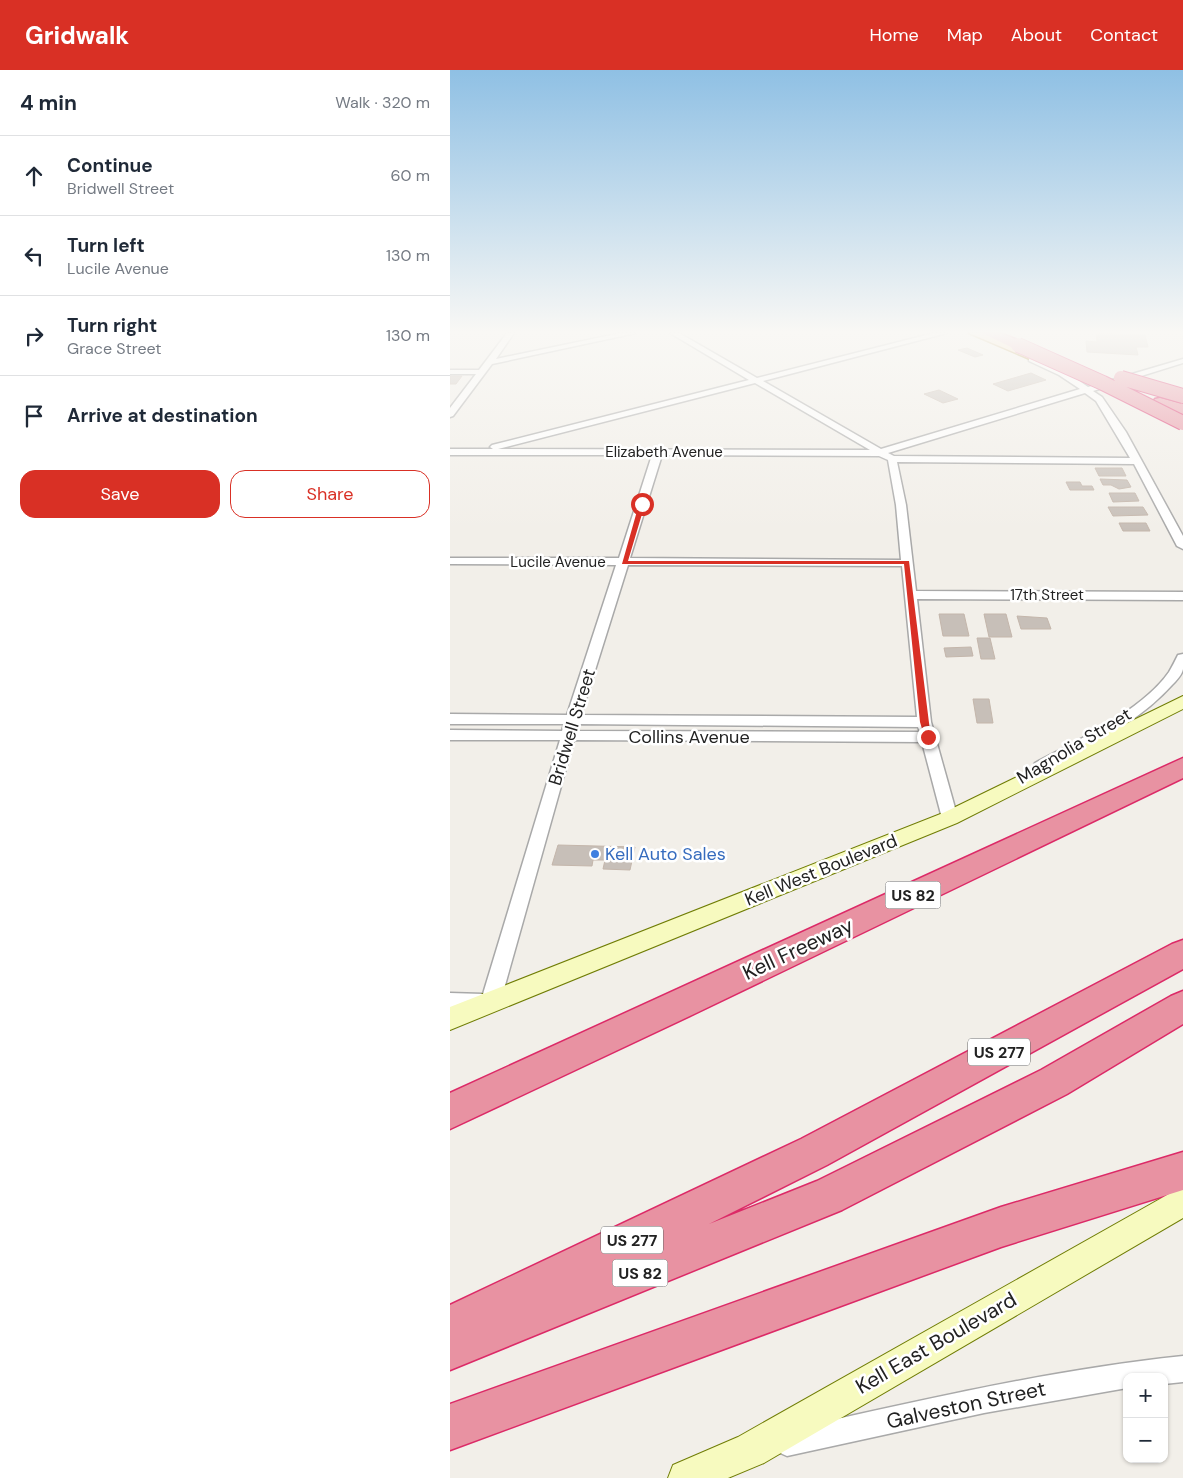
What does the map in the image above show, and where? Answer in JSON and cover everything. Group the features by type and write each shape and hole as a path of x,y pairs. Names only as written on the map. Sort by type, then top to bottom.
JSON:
{"highway":[{"path":"1133,399 1183,423"},
{"path":"1160,402 1183,410"},
{"path":"1145,786 1183,760"},
{"name":"US 82","path":"1145,786 1183,767"},
{"name":"Kell Freeway","path":"450,1111 1145,786"},
{"name":"US 277","path":"450,1328 814,1152 1183,953"},
{"name":"US 82","path":"450,1348 828,1196 1054,1082 1183,1006"},
{"path":"450,1427 1000,1226 1183,1171"}],"main road":[{"path":"1151,399 1160,402"},
{"name":"Kell West Boulevard","path":"450,1020 950,818 1183,702"},
{"name":"Kell East Boulevard","path":"686,1478 751,1450 1183,1201"}],"street":[{"path":"450,414 461,399"},
{"path":"483,452 491,448 688,399"},
{"path":"784,399 892,460 1137,461"},
{"path":"878,453 1060,399"},
{"path":"1099,399 1137,461 1183,546"},
{"name":"Elizabeth Avenue","path":"450,452 878,453"},
{"name":"Bridwell Street","path":"490,1003 568,736 658,452"},
{"path":"892,460 901,505 924,722 950,818"},
{"name":"Lucile Avenue","path":"450,561 907,562"},
{"name":"17th Street","path":"911,595 1183,596"},
{"name":"Magnolia Street","path":"950,818 1104,731 1155,696 1179,668 1183,658"},
{"name":"Collins Avenue","path":"450,719 924,722"},
{"name":"Collins Avenue","path":"450,735 928,737"},
{"path":"450,1001 490,1003"},
{"name":"Galveston Street","path":"751,1450 1016,1393 1132,1373 1183,1369"}],"building":[{"path":"934,399 958,399 943,403"},
{"path":"1095,468 1122,468 1126,476 1099,476"},
{"path":"1100,479 1127,480 1131,487 1119,489 1111,485 1103,485"},
{"path":"1066,482 1080,482 1082,486 1092,486 1094,490 1070,490"},
{"path":"1109,493 1135,493 1139,501 1113,502"},
{"path":"1108,507 1143,507 1148,515 1113,516"},
{"path":"1119,523 1146,523 1150,531 1123,531"},
{"path":"939,614 964,614 969,636 943,636"},
{"path":"984,614 1006,614 1012,637 989,637"},
{"path":"1017,616 1047,618 1051,629 1021,629"},
{"path":"977,638 990,638 995,659 981,659"},
{"path":"971,647 973,656 946,657 944,648"},
{"path":"973,699 989,699 993,723 977,723"},
{"name":"Kell Auto Sales","path":"558,845 635,847 630,870 603,869 605,860 593,860 592,866 552,865"}],"place":[{"name":"Kell Auto Sales","path":"595,854"}],"route":[{"path":"642,504 624,562 907,562 924,722 928,737"}]}
